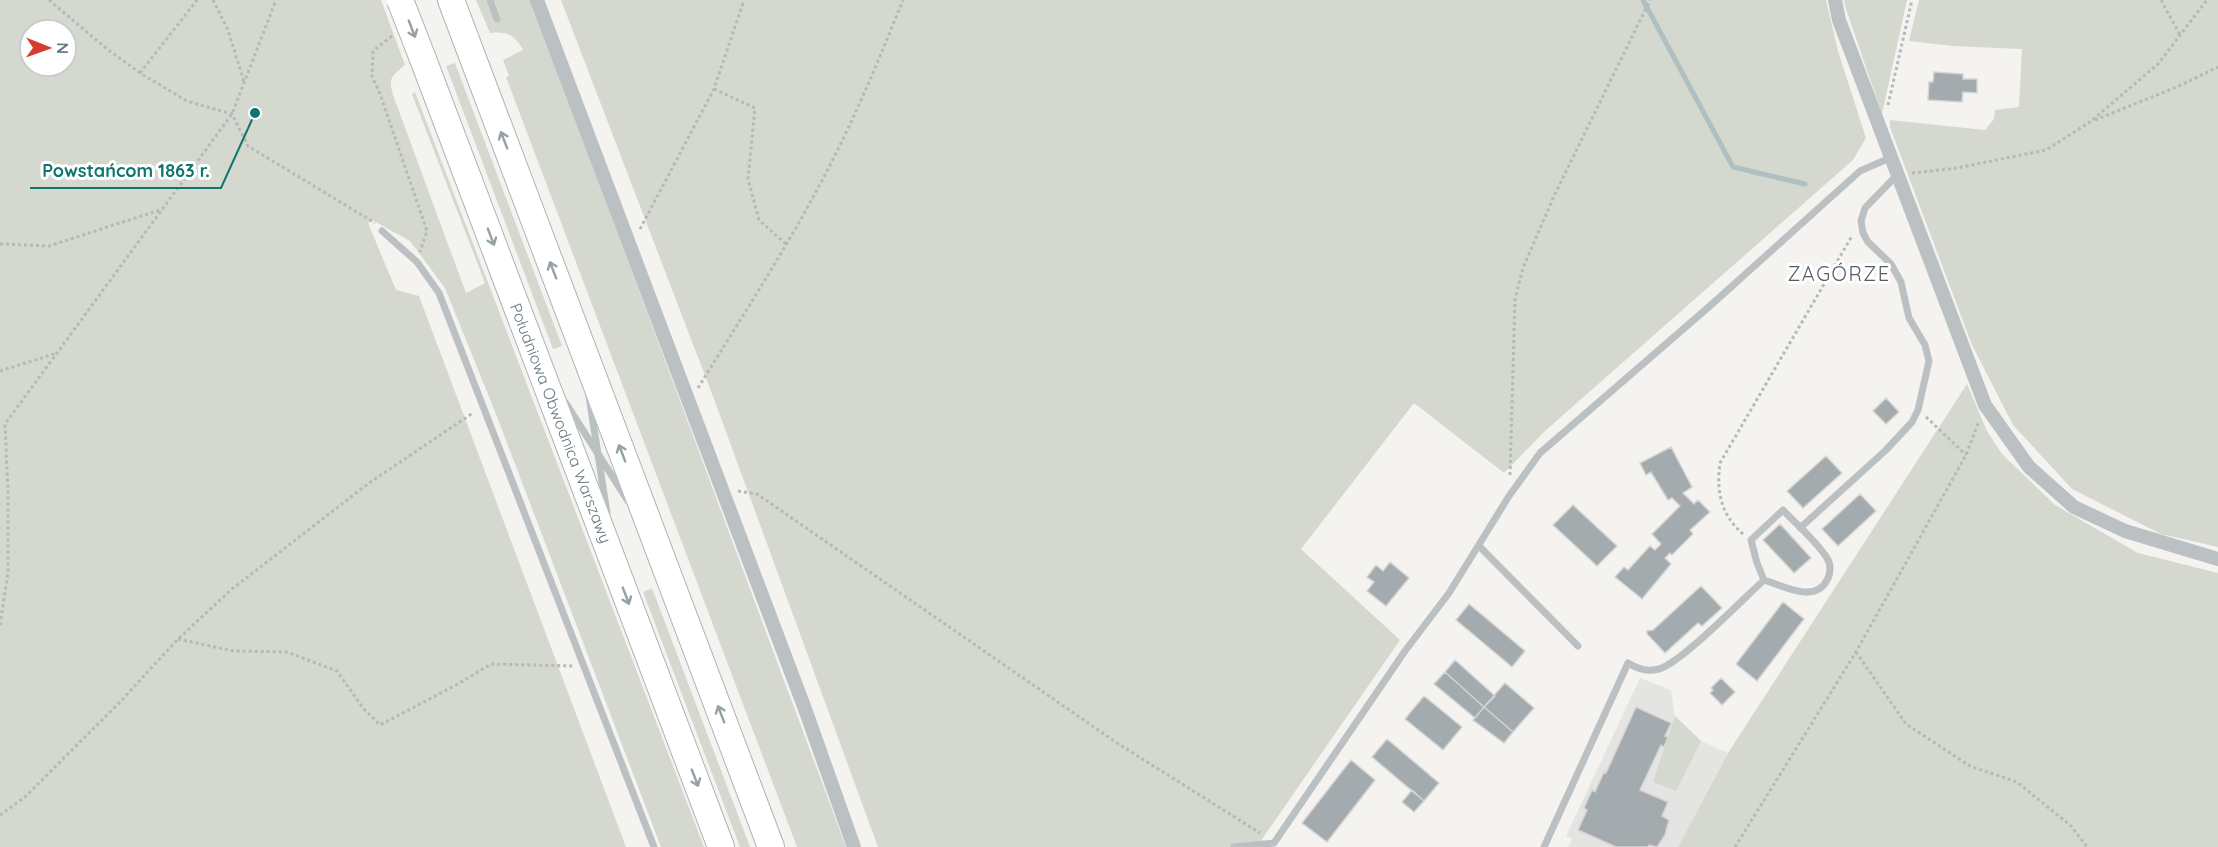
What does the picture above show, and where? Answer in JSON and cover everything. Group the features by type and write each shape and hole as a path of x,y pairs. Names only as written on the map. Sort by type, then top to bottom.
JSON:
{"highway":[{"name":"Południowa Obwodnica Warszawy","path":"400,0 721,847"},
{"path":"451,0 771,847"}],"street":[{"path":"537,0 805,709 854,847"},
{"path":"1835,0 1839,20 1899,174 1984,405 2029,467 2074,507 2125,531 2218,559"}],"lane":[{"path":"490,0 497,19"},
{"path":"1234,847 1261,842 1275,846 1406,651 1449,593 1509,496 1540,453 1711,305 1860,171 1892,156"},
{"path":"1800,528 1886,450 1912,422 1918,410 1929,361 1925,345 1909,318 1901,282 1891,264 1868,242 1863,233 1861,221 1865,208 1899,174"},
{"path":"382,231 417,262 439,292 582,667 654,847"},
{"path":"580,341 608,520"},
{"path":"536,357 658,548"},
{"path":"1783,510 1800,528 1827,558 1830,572 1824,585 1807,593 1764,580 1756,563 1751,540 1783,510"},
{"path":"610,532 615,566"},
{"path":"1479,546 1578,646"},
{"path":"1544,847 1628,663 1639,669 1650,670 1672,664 1764,580"}],"path":[{"path":"49,0 106,49 140,74 187,101 232,114 248,146 372,220 382,231"},
{"path":"140,74 197,0"},
{"path":"213,0 228,30 244,82"},
{"path":"0,625 8,573 5,424 232,114 276,0"},
{"path":"630,249 714,89 744,0"},
{"path":"688,404 787,245 829,168 869,85 903,0"},
{"path":"1509,496 1515,299 1523,268 1554,196 1650,0"},
{"path":"1882,130 1912,0"},
{"path":"2161,0 2180,35"},
{"path":"1899,174 1957,168 2046,150 2090,122 2158,64 2207,0"},
{"path":"401,29 373,51 372,78 380,91 427,231 417,262"},
{"path":"2090,122 2180,86 2218,67"},
{"path":"714,89 755,108 748,179 759,220 787,245"},
{"path":"0,244 49,246 162,209"},
{"path":"1751,540 1740,532 1722,506 1718,479 1720,463 1861,221"},
{"path":"0,371 59,352"},
{"path":"1735,847 1856,652 1966,455 1984,405"},
{"path":"0,815 25,797 120,702 178,639 232,589 369,483 482,407"},
{"path":"1918,410 1966,455"},
{"path":"722,489 757,494 1117,743 1275,846"},
{"path":"178,639 233,651 287,652 337,671 363,708 380,725 491,664 582,667"},
{"path":"1856,652 1906,724 1970,766 2017,782 2072,826 2087,847"}],"shaded area":[{"path":"0,0 381,0 405,65 392,77 393,95 466,293 485,283 412,94 415,92 704,847 661,847 496,414 445,288 410,241 372,220 368,223 396,290 419,296 626,847 0,847"},
{"path":"476,0 486,0 494,20 500,17 494,0 531,0 846,847 797,847 506,77 509,76 503,60 523,50 510,35 490,33"},
{"path":"561,0 1826,0 1838,51 1866,138 1853,160 1546,430 1504,473 1414,403 1301,549 1400,640 1258,845 1260,847 878,847 714,399"},
{"path":"1844,0 1907,0 1882,114 1846,9"},
{"path":"1919,0 2218,0 2218,547 2161,534 2072,489 2013,425 1972,345 1890,127 1890,120 1985,130 1994,119 1995,110 2019,107 2022,49 1953,46 1909,41"},
{"path":"455,63 562,346 553,349 446,66"},
{"path":"1967,384 1987,431 2002,454 2055,505 2138,553 2218,573 2218,847 1678,847 1728,753"},
{"path":"652,588 750,847 740,847 643,592"},
{"path":"1640,678 1671,690 1675,716 1701,741 1728,753 1678,847 1568,847 1572,839 1566,836"},
{"path":"1675,716 1701,741 1676,791 1653,782"}],"building":[{"path":"1934,72 1963,74 1963,79 1977,79 1977,93 1963,92 1962,102 1928,100 1929,82 1933,82"},
{"path":"1886,398 1899,412 1886,424 1873,411"},
{"path":"1671,447 1692,487 1683,493 1694,504 1698,500 1710,512 1690,530 1693,534 1672,555 1670,553 1665,558 1671,564 1642,599 1615,577 1624,567 1628,570 1650,546 1655,550 1661,544 1652,534 1680,506 1672,498 1668,500 1651,472 1646,475 1640,463"},
{"path":"1826,456 1842,473 1803,508 1787,491"},
{"path":"1860,494 1876,511 1838,546 1822,529"},
{"path":"1573,505 1617,546 1597,566 1553,525"},
{"path":"1780,524 1811,558 1794,573 1763,540"},
{"path":"1390,562 1409,578 1386,606 1367,591 1374,582 1367,577 1376,565 1383,571"},
{"path":"1701,586 1722,608 1702,626 1698,623 1665,653 1647,634 1647,631 1653,630"},
{"path":"1783,602 1804,619 1757,681 1736,664"},
{"path":"1469,604 1525,651 1512,667 1456,620"},
{"path":"1455,660 1495,696 1484,707 1445,672"},
{"path":"1445,672 1484,707 1475,718 1434,684"},
{"path":"1721,678 1735,692 1722,705 1710,693 1713,690 1711,688"},
{"path":"1505,683 1534,708 1513,732 1484,707"},
{"path":"1424,696 1462,727 1443,750 1405,719"},
{"path":"1484,707 1513,732 1504,743 1473,720"},
{"path":"1636,707 1671,723 1665,736 1668,737 1664,747 1661,745 1640,790 1668,802 1662,816 1669,820 1665,835 1657,847 1649,845 1648,847 1616,847 1578,830 1587,810 1584,808 1592,790 1595,792 1604,772 1606,773"},
{"path":"1387,739 1439,783 1424,801 1372,757"},
{"path":"1351,760 1375,780 1327,842 1302,823"},
{"path":"1412,790 1424,801 1414,812 1402,802"}],"waterway":[{"path":"1643,0 1733,167 1805,184"}],"place":[{"name":"Powstańcom 1863 r.","path":"255,113"}],"district":[{"name":"ZAGÓRZE","path":"1839,274"}]}
